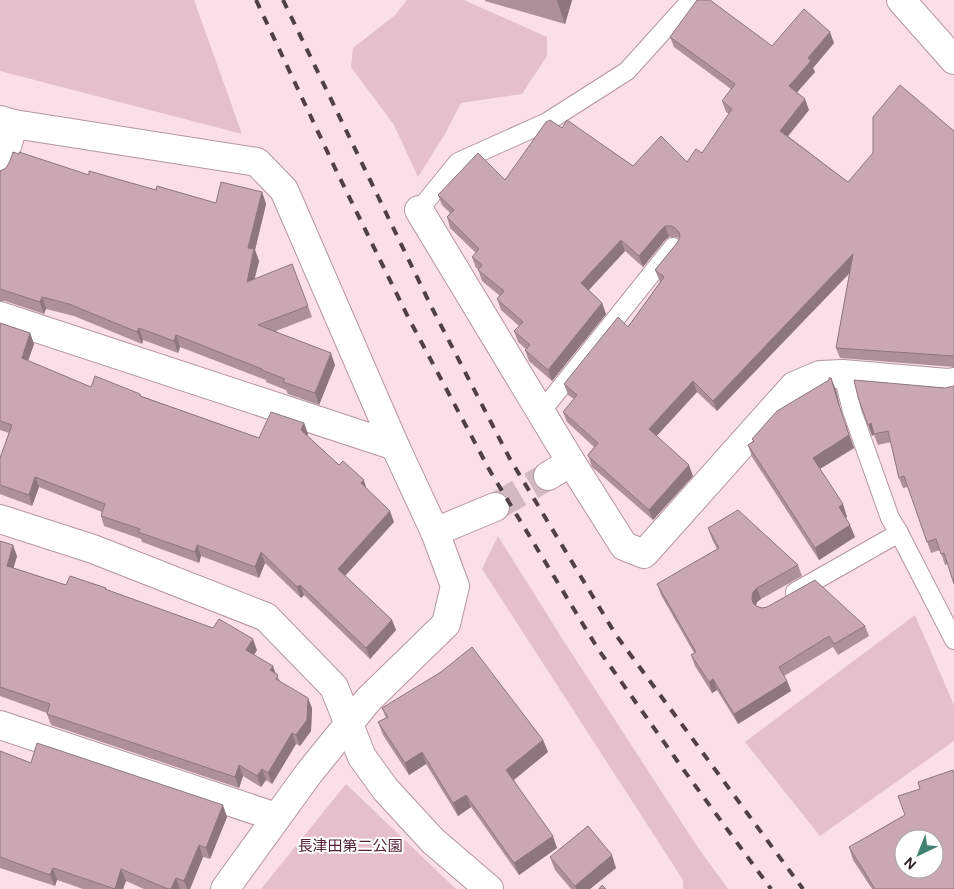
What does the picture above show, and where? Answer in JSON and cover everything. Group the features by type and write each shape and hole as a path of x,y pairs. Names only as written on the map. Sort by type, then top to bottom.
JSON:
{"street":[{"path":"901,0 952,54"},
{"path":"0,168 7,122 257,162 284,190 395,446 435,532 455,586 446,624 368,700 309,772 225,889"},
{"path":"419,210 624,546 644,554 794,386 820,375 843,374 947,383 954,382"},
{"path":"0,316 395,446"},
{"path":"548,476 571,462"},
{"path":"435,532 495,507"},
{"path":"0,519 93,549 266,617 334,687 362,757 386,790 433,840 490,889"},
{"path":"0,725 276,817"}],"lane":[{"path":"419,210 458,162 547,122 627,71 690,0"},
{"path":"541,412 673,247"},
{"path":"843,374 852,411 890,518 954,640"},
{"path":"783,598 899,533"}],"green space":[{"path":"0,0 194,0 242,134 0,71"},
{"path":"407,0 464,0 547,37 547,56 522,94 461,103 445,134 418,177 394,125 351,67 353,48 395,15"},
{"path":"498,536 697,846 728,889 683,889 683,880 482,569"},
{"path":"915,615 954,705 954,741 820,836 745,742"},
{"name":"長津田第二公園","path":"346,784 456,889 261,889"}],"building":[{"path":"697,0 710,0 772,46 804,9 830,32 808,58 811,61 789,86 805,99 780,131 848,182 873,153 873,117 900,85 954,131 954,356 836,348 853,254 713,401 693,381 649,429 689,465 649,510 588,456 598,443 563,412 577,395 564,384 618,317 628,327 664,277 655,270 677,243 680,237 679,232 671,226 665,226 639,256 621,240 581,283 602,303 548,370 525,350 530,345 514,331 523,322 497,299 504,291 478,270 482,265 472,257 479,249 447,217 454,210 438,195 478,153 505,180 546,122 550,120 562,128 567,120 633,166 661,136 687,162 696,149 702,153 732,109 722,101 735,84 670,37"},
{"path":"13,152 19,154 19,152 89,175 89,171 156,190 157,186 216,203 221,182 262,192 248,248 254,249 247,282 292,264 308,306 258,325 331,353 315,393 283,382 285,379 176,335 174,341 139,328 137,332 69,304 42,297 40,302 0,289 0,171 6,168"},
{"path":"0,323 30,333 22,358 91,387 95,376 140,394 140,396 259,438 271,412 304,423 301,430 339,465 343,461 364,480 361,483 390,511 338,569 392,620 366,648 300,585 297,587 261,552 255,567 197,545 195,552 138,532 140,529 101,516 105,504 35,477 29,495 0,485 0,458 12,425 0,421"},
{"path":"831,378 849,435 813,458 843,504 839,507 850,525 815,548 748,445 754,441 752,439 777,411 829,380"},
{"path":"854,380 945,388 954,386 954,584 944,553 941,554 936,539 927,542 904,476 899,478 888,431 874,434 871,423 868,425"},
{"path":"738,510 798,565 757,588 753,592 752,598 756,606 767,607 815,580 865,626 834,644 829,636 779,667 787,681 734,714 713,679 709,682 691,655 696,652 657,584 719,548 708,528"},
{"path":"0,541 13,545 7,566 66,585 70,576 213,628 219,619 253,639 246,650 273,666 270,670 278,675 276,679 308,698 307,720 296,735 292,733 268,773 262,769 257,776 239,765 235,777 47,714 50,704 0,687"},
{"path":"472,647 543,740 506,770 553,836 514,863 466,795 453,803 422,752 405,763 378,722 388,717 382,708 441,672"},
{"path":"37,743 223,805 206,848 199,845 184,881 176,878 171,889 168,889 121,869 115,889 53,868 50,875 0,857 0,751 31,763"},
{"path":"953,770 954,889 875,889 849,847 905,815 898,796 920,789 918,782"},
{"path":"588,826 612,855 575,886 550,857"}],"tunnel":[{"path":"495,507 548,476"}],"railway":[{"path":"256,0 408,317 490,471 598,649 771,889"},
{"path":"283,0 432,308 510,459 616,635 803,889"}]}
